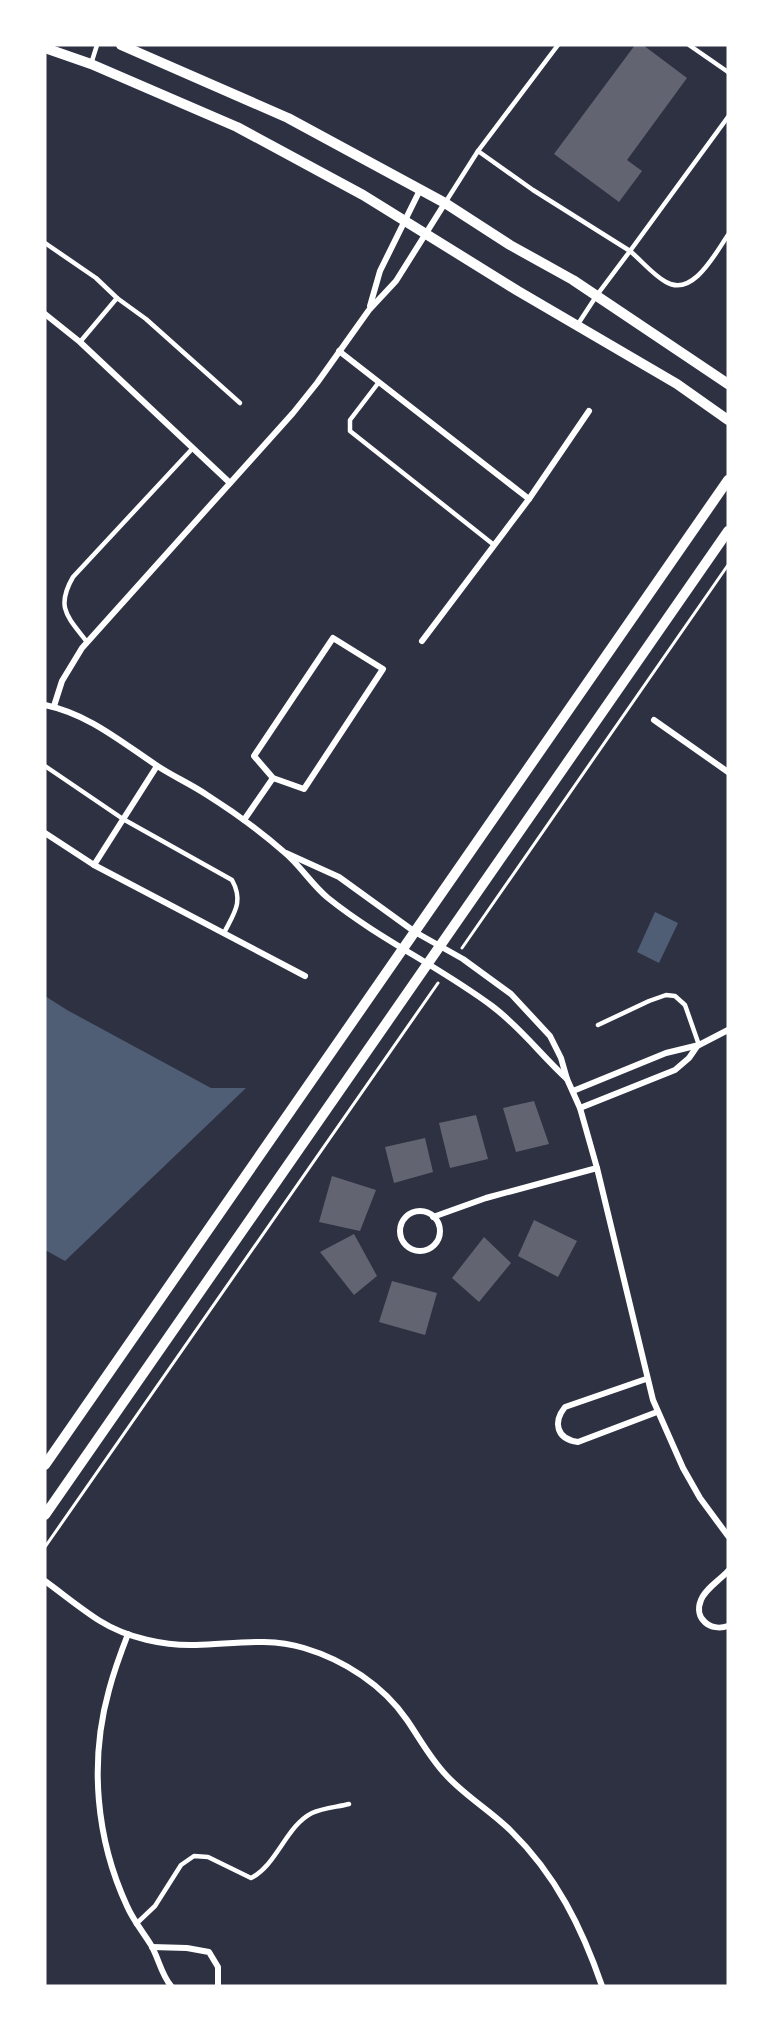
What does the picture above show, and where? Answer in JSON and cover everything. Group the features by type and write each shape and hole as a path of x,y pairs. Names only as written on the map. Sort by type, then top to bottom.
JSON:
{"street":[{"path":"121,45 288,118 445,203 510,245 597,295 728,384"},
{"path":"45,48 91,64 237,127 363,195 577,327 677,384 728,420"},
{"path":"369,310 380,271 420,190"},
{"path":"54,706 70,666 87,642 293,413 369,310 396,281 445,203"},
{"path":"45,315 80,342 230,483"},
{"path":"339,351 529,499"},
{"path":"422,641 529,499 589,411"},
{"path":"45,1465 728,480"},
{"path":"45,1515 728,531"},
{"path":"333,638 383,669 304,789 273,778 254,756 333,638"},
{"path":"45,705 79,715 112,733 157,766 244,820 286,853 327,897 490,1004 510,1020 547,1061 567,1079"},
{"path":"654,720 728,772"},
{"path":"94,865 157,766"},
{"path":"244,820 273,778"},
{"path":"45,833 94,865 305,976"},
{"path":"286,853 339,878 415,932 463,959 511,993 550,1036 580,1108 597,1168 646,1379 657,1412 700,1498 728,1536"},
{"path":"573,1091 666,1053 699,1045 728,1030"},
{"path":"580,1108 675,1070 699,1045"},
{"path":"434,1217 486,1198 597,1168"},
{"path":"414,1212 428,1213 434,1217 439,1228 434,1245 422,1251 416,1251 405,1245 400,1233 403,1220 414,1212"},
{"path":"646,1379 566,1407 559,1415 558,1429 563,1437 578,1442 657,1412"},
{"path":"728,1571 703,1596 699,1608 704,1623 721,1629 728,1626"},
{"path":"45,1581 101,1622 128,1634 172,1644 269,1641 302,1647 342,1664 372,1683 392,1701 406,1718 428,1754 448,1777 510,1830 558,1888 588,1945 602,1986"},
{"path":"128,1634 108,1690 101,1727 97,1764 98,1796 103,1835 111,1866 127,1907 152,1947 165,1979 171,1986"},
{"path":"152,1947 187,1948 210,1952 218,1967 218,1986"}],"lane":[{"path":"91,64 97,45"},
{"path":"445,203 478,151 558,45"},
{"path":"689,45 728,72"},
{"path":"577,327 597,295 728,117"},
{"path":"478,151 533,190 630,250 664,282 677,285 688,283 700,276 728,235"},
{"path":"45,243 96,278 117,298 146,319 240,403"},
{"path":"80,342 117,298"},
{"path":"379,382 350,420 350,431 495,545"},
{"path":"87,642 65,613 63,602 66,589 73,577 192,449"},
{"path":"45,766 123,819 232,880 237,890 238,900 224,933"},
{"path":"598,1025 649,1001 666,995 675,996 686,1005 699,1045"},
{"path":"136,1924 155,1906 181,1865 194,1856 208,1857 251,1878 261,1873 293,1830 311,1814 349,1804"}],"path":[{"path":"466,943 728,565"},
{"path":"45,1547 438,982"}],"water":[{"path":"655,912 678,923 659,963 637,952"},
{"path":"45,996 211,1088 246,1088 65,1261 45,1250"}],"building":[{"path":"635,45 643,45 687,78 627,160 642,171 619,202 554,154"},
{"path":"534,1101 549,1144 516,1152 503,1108"},
{"path":"476,1115 488,1159 450,1168 439,1123"},
{"path":"425,1138 433,1172 394,1183 385,1147"},
{"path":"332,1176 376,1190 360,1231 319,1222"},
{"path":"534,1220 577,1241 558,1277 518,1256"},
{"path":"354,1234 377,1276 354,1295 320,1252"},
{"path":"484,1237 511,1263 479,1302 452,1278"},
{"path":"392,1281 437,1293 425,1335 379,1322"}]}
